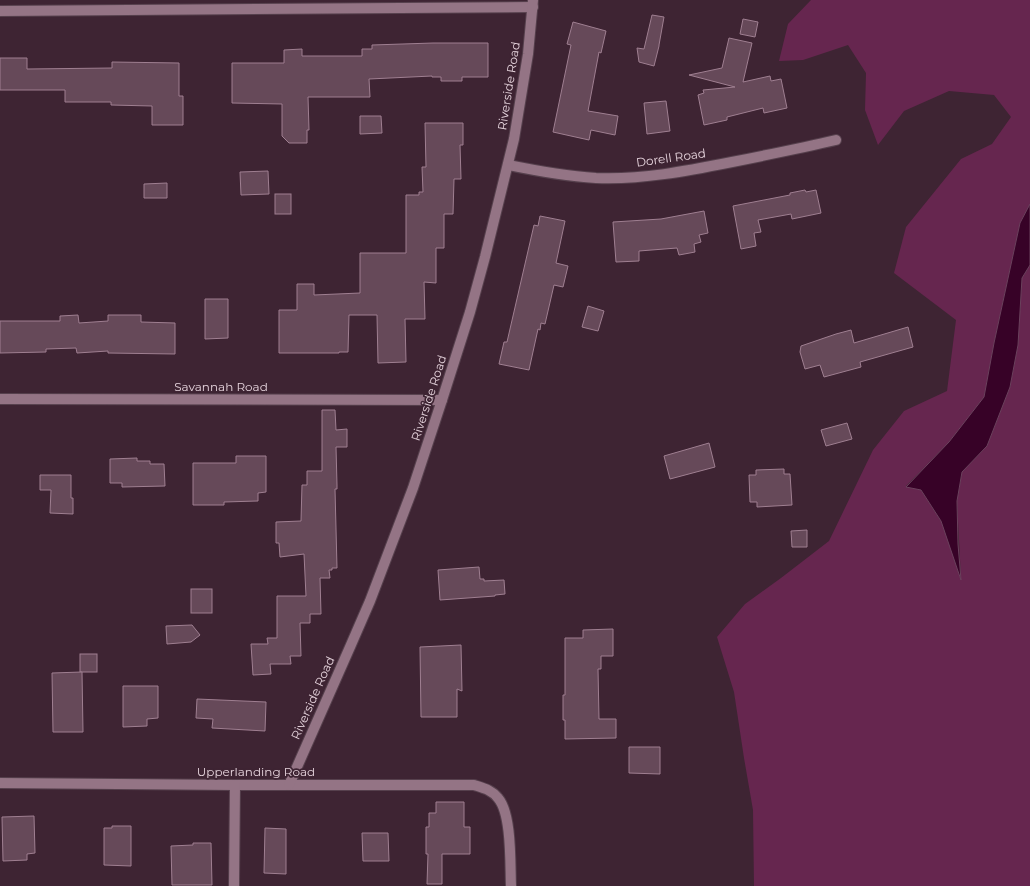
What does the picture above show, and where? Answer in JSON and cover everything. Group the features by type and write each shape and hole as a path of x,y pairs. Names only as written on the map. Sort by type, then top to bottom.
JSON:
{"street":[{"path":"0,11 533,4"},
{"name":"Riverside Road","path":"289,785 370,601 412,488 470,312 508,165 528,54 533,4"},
{"name":"Dorell Road","path":"508,165 596,178 644,176 676,173 725,164 836,140"},
{"name":"Savannah Road","path":"0,399 442,400"},
{"name":"Upperlanding Road","path":"0,783 474,785 486,788 493,793 504,807 509,840 510,886"},
{"path":"234,886 235,785"}],"shaded area":[{"path":"811,0 1030,0 1030,204 1020,223 984,397 949,442 906,486 921,490 941,521 961,578 957,501 962,472 987,446 1010,387 1018,345 1022,278 1030,265 1030,886 754,886 753,810 734,692 717,637 745,604 829,541 873,450 904,411 947,391 956,320 894,273 906,227 961,159 992,144 1011,117 994,95 949,91 904,111 878,145 865,110 866,73 848,45 803,60 779,61 788,24"},
{"path":"1030,204 1030,265 1022,278 1018,345 1010,387 987,446 962,472 957,501 961,580 941,521 921,490 906,487 949,442 984,397 1020,223"}],"building":[{"path":"652,15 664,17 654,66 639,62 637,48 644,49"},
{"path":"743,19 758,22 755,37 740,34"},
{"path":"573,22 606,31 601,53 599,52 588,111 618,116 615,135 591,130 589,140 553,132 571,45 567,44"},
{"path":"729,38 752,43 743,82 770,76 771,81 781,79 787,108 764,113 763,108 727,117 727,120 704,125 698,95 704,93 703,90 735,87 689,75 722,68"},
{"path":"488,43 488,77 462,77 462,81 441,81 441,77 432,76 369,79 370,97 308,97 309,130 307,130 307,143 289,143 282,136 282,104 232,103 232,63 284,63 284,50 302,49 302,56 362,56 362,49 372,49 372,45"},
{"path":"0,58 27,58 27,69 112,68 112,62 179,63 179,96 183,96 183,125 152,125 152,106 111,105 111,102 65,102 65,90 0,90"},
{"path":"666,101 670,131 647,134 644,103"},
{"path":"360,116 381,116 382,133 360,134"},
{"path":"425,123 463,123 463,145 460,145 461,179 454,179 453,214 444,214 444,248 436,248 436,283 424,282 425,319 405,319 406,362 378,363 377,315 349,315 348,352 279,353 279,310 297,310 297,284 314,284 314,295 360,293 360,253 406,253 406,195 419,195 419,192 423,192 422,167 426,167"},
{"path":"268,171 269,194 241,195 240,172"},
{"path":"167,183 167,198 144,198 144,184"},
{"path":"805,190 806,192 816,190 821,213 792,219 791,214 758,220 761,232 754,233 756,246 741,249 733,206 790,195 790,193"},
{"path":"275,194 291,194 291,214 275,214"},
{"path":"704,211 708,233 699,235 701,242 694,244 695,252 679,255 677,248 639,251 639,261 616,262 613,222 661,219"},
{"path":"540,216 565,221 556,263 568,266 563,287 554,285 545,324 541,323 540,330 538,329 529,370 499,364 504,342 507,342 534,225 538,226"},
{"path":"205,299 228,299 228,338 205,339"},
{"path":"588,306 604,311 598,331 582,327"},
{"path":"78,315 79,323 108,321 108,315 141,315 141,322 175,323 175,354 108,353 108,351 77,353 76,348 46,349 46,352 0,353 0,321 60,321 60,316"},
{"path":"908,327 913,347 860,362 861,367 824,377 820,365 805,369 800,352 801,346 851,330 854,343"},
{"path":"322,410 335,410 336,430 347,429 347,447 336,447 337,489 335,489 337,568 332,568 332,570 329,570 330,578 320,578 321,614 310,614 310,623 300,623 301,656 290,656 291,664 270,664 271,674 253,675 251,644 268,644 267,638 277,638 277,596 306,596 304,554 280,557 279,543 276,543 276,522 301,521 302,485 307,485 307,471 322,471"},
{"path":"847,423 852,439 826,446 821,430"},
{"path":"709,443 715,467 670,479 664,456"},
{"path":"236,456 266,456 266,492 258,493 258,501 224,502 224,505 193,505 193,463 236,463"},
{"path":"137,458 137,461 150,461 150,464 164,464 165,486 122,487 122,483 110,483 110,459"},
{"path":"784,469 784,474 790,474 792,505 757,507 757,502 750,502 749,475 756,475 756,470"},
{"path":"40,475 71,475 73,514 50,513 51,490 40,490"},
{"path":"807,530 807,547 792,547 791,531"},
{"path":"479,567 480,579 484,579 484,581 504,580 505,594 440,600 438,570"},
{"path":"191,589 212,589 212,613 191,613"},
{"path":"192,625 200,635 191,642 167,644 166,626"},
{"path":"613,629 613,656 601,656 601,669 598,669 599,719 616,719 616,738 565,739 563,695 565,695 565,638 583,638 583,630"},
{"path":"461,645 462,691 457,689 457,717 421,717 420,647"},
{"path":"80,654 97,654 97,672 80,672"},
{"path":"82,672 83,732 53,732 52,673"},
{"path":"123,686 158,686 158,718 147,719 147,726 123,727"},
{"path":"197,699 266,702 265,731 212,728 213,719 196,718"},
{"path":"629,747 660,747 660,774 629,773"},
{"path":"436,802 464,802 464,827 470,827 470,854 442,854 442,884 427,884 428,854 426,854 426,827 429,827 429,813 436,813"},
{"path":"34,816 35,853 27,854 27,860 3,861 2,817"},
{"path":"112,826 131,826 131,866 104,865 104,828 112,828"},
{"path":"265,828 286,829 286,874 264,873"},
{"path":"362,833 388,833 389,861 363,861"},
{"path":"193,843 211,843 212,885 172,885 171,846 193,845"}]}
